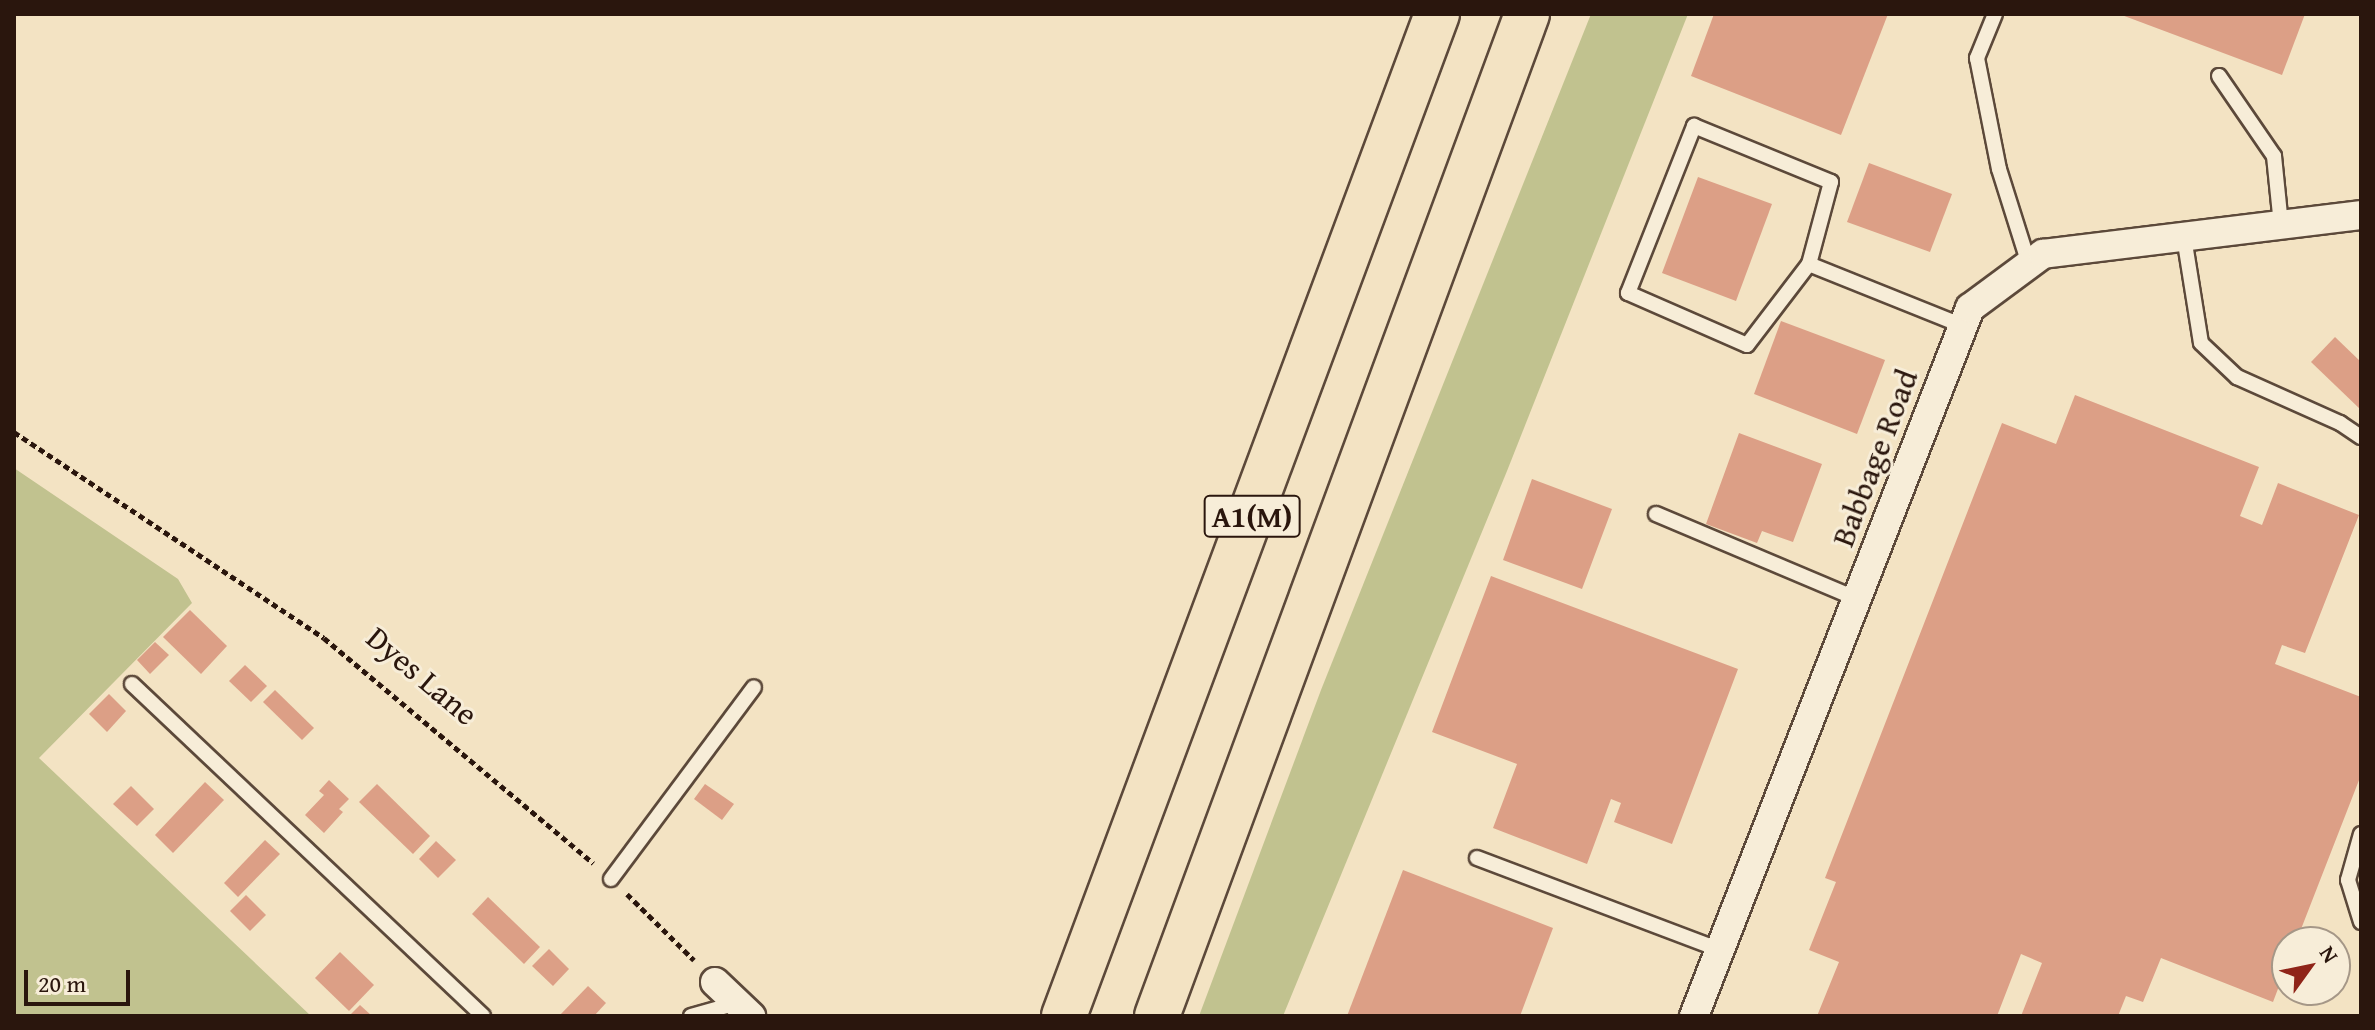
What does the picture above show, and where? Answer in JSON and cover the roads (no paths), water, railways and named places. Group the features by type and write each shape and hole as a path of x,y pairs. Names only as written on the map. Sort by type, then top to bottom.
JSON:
{"highway":[{"name":"A1(M)","path":"1064,1016 1437,14"},
{"name":"A1(M)","path":"1157,1016 1527,14"}],"street":[{"name":"Babbage Road","path":"1694,1016 1970,308 2043,254 2361,215"},
{"path":"715,982 744,1009"}],"lane":[{"path":"1995,14 1977,58 1999,169 2029,264"},
{"path":"2219,76 2274,156 2281,225"},
{"path":"1694,126 1831,182 1809,264 1747,345 1628,293 1694,126"},
{"path":"2184,237 2201,343 2237,377 2340,423 2361,437"},
{"path":"1809,264 1963,326"},
{"path":"1656,514 1857,599"},
{"path":"132,684 483,1016"},
{"path":"611,879 754,687"},
{"path":"2361,834 2348,880 2361,922"},
{"path":"1477,858 1721,950"},
{"path":"2348,880 2361,869"},
{"path":"691,1016 744,1009"}]}
